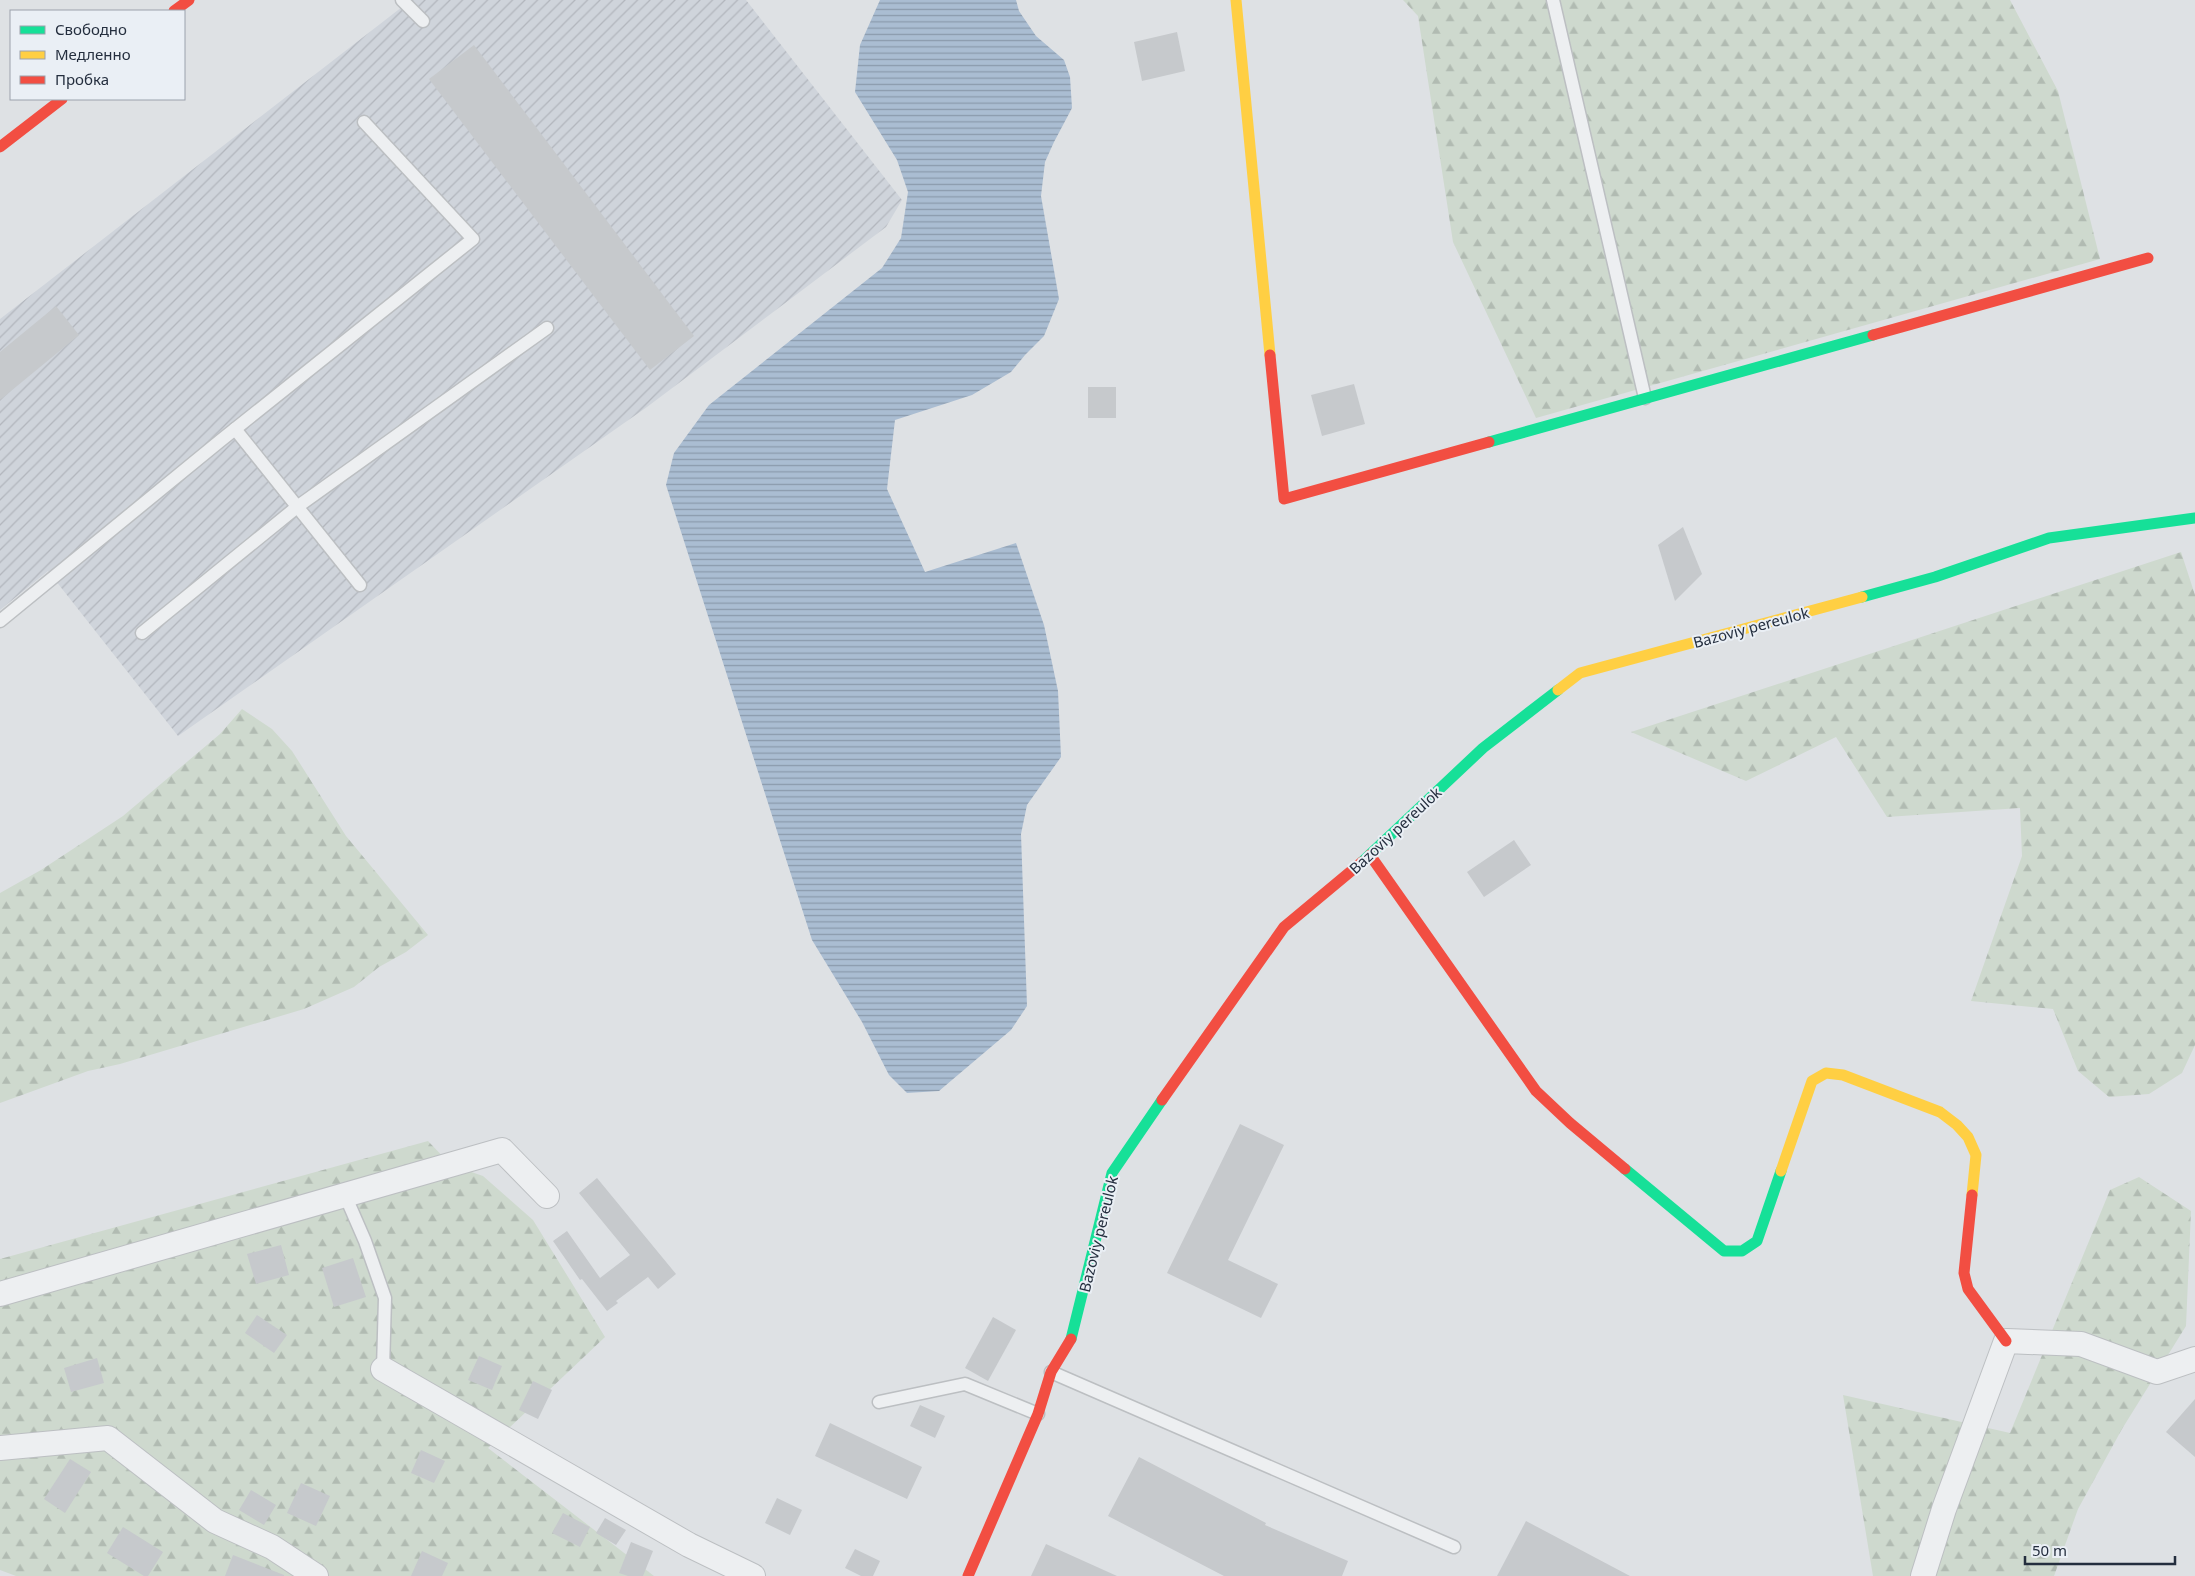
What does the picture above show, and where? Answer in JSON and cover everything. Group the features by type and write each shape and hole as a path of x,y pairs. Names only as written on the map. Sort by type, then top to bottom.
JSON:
{"street":[{"path":"175,10 189,0"},
{"path":"1236,0 1284,499 2148,258"},
{"path":"2,142 61,100"},
{"name":"Bazoviy pereulok","path":"968,1576 1038,1414 1051,1372 1073,1336 1112,1173 1284,927 1370,855 1483,748 1580,673 1935,577 2049,538 2195,518"},
{"path":"1370,855 1536,1091 1570,1123 1724,1251 1742,1251 1757,1241 1812,1081 1826,1073 1843,1075 1940,1112 1957,1125 1968,1137 1976,1155 1964,1274 1968,1289 2006,1341"},
{"path":"0,1294 502,1150 547,1196"},
{"path":"2006,1341 2081,1344 2157,1372 2195,1359"},
{"path":"1923,1576 1944,1509 2006,1341"},
{"path":"383,1369 689,1545 754,1576"},
{"path":"0,1448 108,1438 215,1521 272,1547 316,1576"}],"lane":[{"path":"402,0 424,21"},
{"path":"1553,0 1645,398"},
{"path":"0,621 235,429 473,239 364,122"},
{"path":"142,633 297,507 547,328"},
{"path":"235,429 360,585"},
{"path":"345,1195 365,1241 385,1298 383,1369"},
{"path":"1051,1372 1454,1547"},
{"path":"879,1402 965,1384 1038,1414"}],"shaded area":[{"path":"411,0 746,0 902,200 886,227 647,407 178,736 48,571 0,610 0,319"}],"green space":[{"path":"1403,0 2010,0 2058,91 2100,259 1536,418 1453,242 1418,16"},
{"path":"2181,552 2195,595 2195,1045 2182,1073 2149,1094 2109,1097 2078,1071 2053,1009 1971,1001 2022,856 2020,808 1887,817 1836,737 1746,781 1631,732"},
{"path":"242,709 272,729 292,751 346,836 428,935 406,952 379,967 354,987 304,1009 120,1064 88,1071 0,1103 0,893 41,870 123,816 220,734"},
{"path":"428,1141 451,1165 483,1176 533,1220 605,1337 488,1448 654,1576 16,1576 0,1570 0,1259"},
{"path":"2139,1177 2191,1211 2186,1326 2122,1429 2078,1509 2054,1576 1873,1576 1843,1395 2010,1433 2110,1190"}],"water":[{"path":"880,0 1016,0 1019,11 1036,36 1064,60 1070,77 1072,108 1045,162 1041,196 1059,299 1044,336 1011,372 972,395 895,420 887,489 925,572 1016,543 1044,625 1058,691 1061,757 1027,805 1021,834 1027,1006 1011,1030 939,1091 907,1093 889,1075 862,1022 812,940 666,485 674,453 709,405 882,268 901,238 908,192 897,160 855,92 860,45"}],"building":[{"path":"1177,32 1185,71 1142,81 1134,42"},
{"path":"474,45 694,336 650,370 429,79"},
{"path":"56,306 79,335 0,400 0,352"},
{"path":"1354,384 1365,424 1322,436 1311,395"},
{"path":"1088,387 1116,387 1116,418 1088,418"},
{"path":"1683,527 1702,574 1675,601 1658,545"},
{"path":"1514,840 1531,865 1484,897 1467,872"},
{"path":"1240,1124 1284,1145 1228,1260 1278,1284 1261,1318 1167,1273"},
{"path":"597,1178 676,1274 658,1289 648,1277 616,1301 618,1303 607,1311 582,1279 580,1280 553,1241 567,1231 600,1278 630,1255 579,1193"},
{"path":"281,1245 289,1275 256,1284 247,1254"},
{"path":"353,1258 366,1297 334,1307 322,1268"},
{"path":"257,1315 287,1335 274,1353 245,1333"},
{"path":"993,1317 1016,1330 988,1381 965,1368"},
{"path":"479,1356 502,1366 492,1390 468,1380"},
{"path":"97,1358 104,1383 71,1392 64,1368"},
{"path":"533,1381 552,1390 538,1419 519,1410"},
{"path":"2195,1399 2195,1457 2166,1432"},
{"path":"920,1405 945,1416 935,1438 910,1426"},
{"path":"830,1423 922,1467 907,1499 815,1456"},
{"path":"421,1450 445,1461 434,1483 411,1473"},
{"path":"1139,1457 1266,1523 1265,1525 1348,1561 1342,1576 1224,1576 1108,1516"},
{"path":"70,1459 91,1472 65,1513 44,1499"},
{"path":"301,1483 330,1496 316,1526 287,1513"},
{"path":"251,1490 276,1505 264,1525 239,1510"},
{"path":"777,1498 802,1510 790,1535 765,1523"},
{"path":"563,1513 590,1527 580,1547 552,1533"},
{"path":"605,1518 626,1530 616,1545 596,1533"},
{"path":"1526,1521 1630,1576 1497,1576"},
{"path":"123,1527 163,1552 148,1576 144,1576 107,1553"},
{"path":"631,1542 653,1551 643,1576 628,1576 619,1573"},
{"path":"1046,1544 1117,1576 1031,1576"},
{"path":"855,1549 880,1561 873,1576 861,1576 845,1568"},
{"path":"422,1551 448,1563 442,1576 411,1576"},
{"path":"233,1555 284,1575 284,1576 225,1576"}],"traffic: fast":[{"path":"1489,442 1873,335"},
{"path":"1862,597 1935,577 2049,538 2195,518"},
{"path":"1362,862 1483,748 1558,690"},
{"path":"1071,1339 1112,1173 1162,1100"},
{"path":"1625,1169 1724,1251 1742,1251 1757,1241 1781,1171"}],"traffic: slow":[{"path":"1236,0 1270,355"},
{"path":"1558,690 1580,673 1862,597"},
{"path":"1781,1171 1812,1081 1826,1073 1843,1075 1940,1112 1957,1125 1968,1137 1976,1155 1972,1195"}],"traffic: jam":[{"path":"175,10 189,0"},
{"path":"0,147 61,100"},
{"path":"1873,335 2148,258"},
{"path":"1270,355 1284,499 1489,442"},
{"path":"1370,855 1536,1091 1570,1123 1625,1169"},
{"path":"1162,1100 1284,927 1362,862"},
{"path":"1972,1195 1964,1273 1968,1289 2006,1341"},
{"path":"968,1576 1038,1414 1051,1372 1071,1339"}]}
